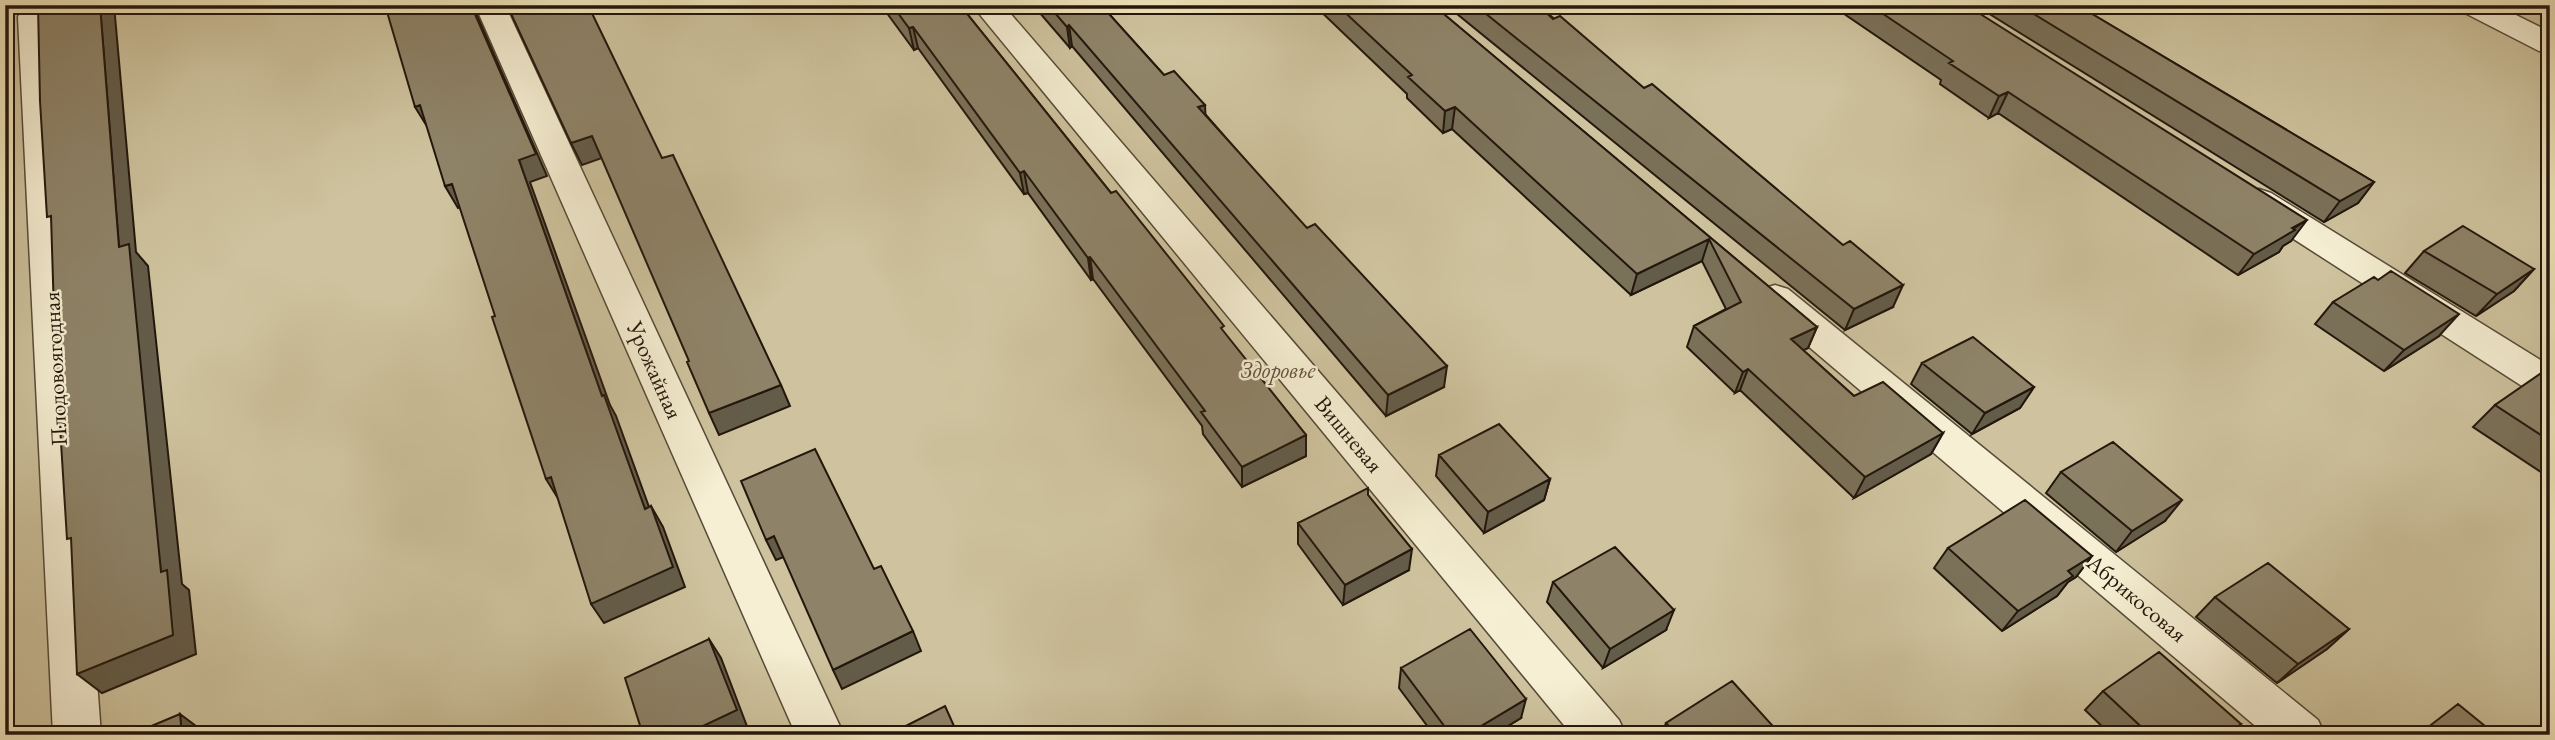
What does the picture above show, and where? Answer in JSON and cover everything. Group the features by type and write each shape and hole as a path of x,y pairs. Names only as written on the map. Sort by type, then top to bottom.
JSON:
{"street":[{"name":"Плодовоягодная","path":"38,5 33,17 77,735"},
{"name":"Урожайная","path":"490,5 820,735"},
{"name":"Вишневая","path":"987,5 1602,735"},
{"path":"2472,5 2550,44"},
{"path":"2232,184 2550,385"},
{"name":"Абрикосовая","path":"1745,272 2301,735"}],"green space":[{"name":"Здоровье","path":"5,5 2550,5 2550,735 5,735"}],"building":[{"path":"38,5 100,5 119,247 129,244 161,572 167,570 173,635 77,674 71,538 67,539 55,346 51,216 47,217 40,101"},
{"path":"385,5 471,5 536,154 519,160 602,396 604,395 645,509 651,506 673,567 591,604 551,477 546,479 492,317 495,316 452,184 445,186 420,105 415,107"},
{"path":"507,5 588,5 662,158 673,155 781,385 709,413 592,136 571,143"},
{"path":"892,5 960,5 1111,193 1116,191 1224,326 1221,328 1306,435 1242,467 1201,412 1205,411 1090,257 1088,258 1024,171 1020,173 913,27 909,28"},
{"path":"1048,5 1101,5 1164,75 1174,71 1205,105 1198,107 1307,228 1315,224 1447,366 1388,395 1069,25 1067,27"},
{"path":"1337,5 1433,5 1817,327 1791,339 1854,396 1883,382 1943,433 1865,477 1748,369 1743,372 1694,326 1741,302 1709,239 1637,274 1455,107 1445,111 1408,77 1412,75"},
{"path":"1475,5 1538,5 1553,19 1560,16 1644,88 1652,84 1843,245 1850,241 1903,285 1854,309"},
{"path":"1870,5 1966,5 2307,220 2254,254 2008,92 1999,96"},
{"path":"2019,5 2077,5 2374,182 2340,201"},
{"path":"2463,226 2534,269 2497,294 2424,251"},
{"path":"2391,271 2459,314 2404,350 2333,302 2374,277 2378,280"},
{"path":"1973,337 2034,387 1985,413 1922,363"},
{"path":"2547,369 2550,370 2550,441 2495,405"},
{"path":"1499,424 1550,479 1488,512 1439,455"},
{"path":"2113,442 2182,500 2132,531 2061,472"},
{"path":"815,449 874,569 881,566 913,631 833,670 774,536 766,540 741,481"},
{"path":"1368,488 1368,495 1412,549 1345,585 1298,523"},
{"path":"2025,500 2092,556 2068,571 2073,576 2018,611 1948,548"},
{"path":"1615,547 1674,610 1610,649 1553,582"},
{"path":"2268,563 2349,629 2298,664 2215,597"},
{"path":"1470,629 1526,699 1466,735 1451,735 1401,668"},
{"path":"709,639 737,710 684,735 643,735 625,678"},
{"path":"2159,652 2241,724 2226,735 2150,735 2103,691"},
{"path":"1732,681 1781,735 1677,735 1666,723"},
{"path":"2458,704 2496,735 2418,735"},
{"path":"945,706 958,735 888,735"},
{"path":"180,714 182,735 130,735"}]}
